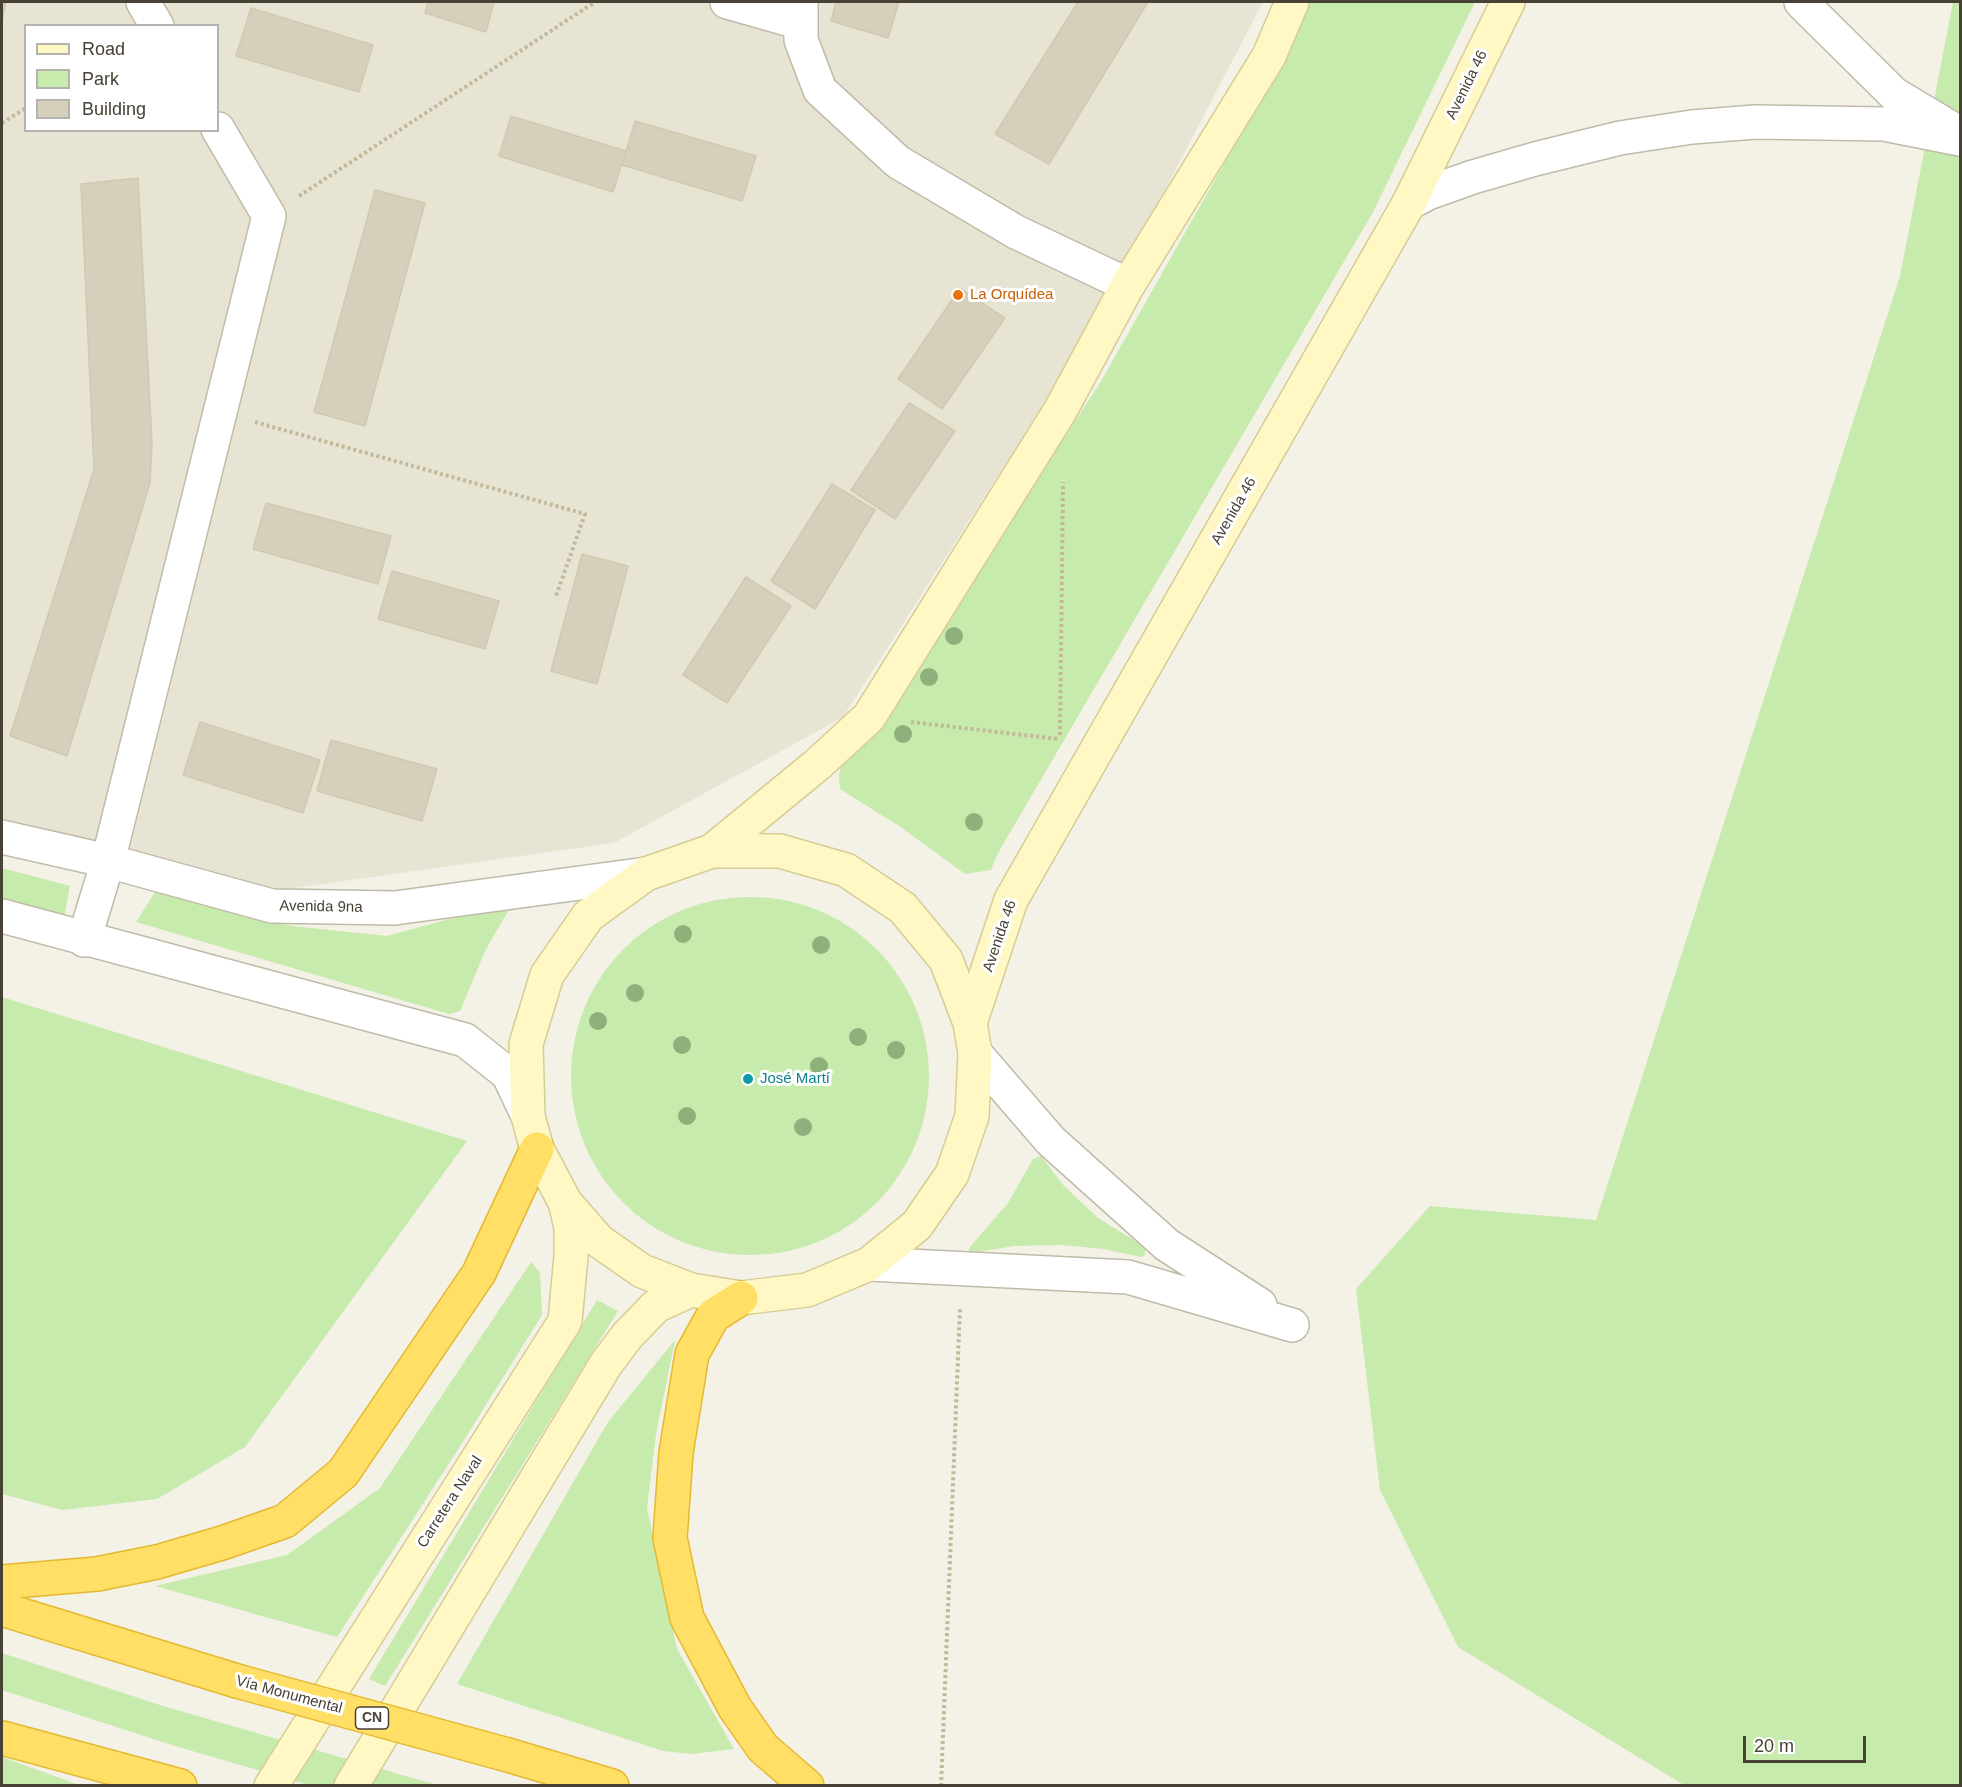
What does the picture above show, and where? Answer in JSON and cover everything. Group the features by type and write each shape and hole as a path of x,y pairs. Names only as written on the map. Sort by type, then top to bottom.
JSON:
{"highway":[{"path":"2,1582 97,1574 157,1562 285,1521 343,1473 479,1273 537,1149"},
{"path":"741,1298 713,1316 692,1354 676,1453 670,1538 687,1618 735,1708 763,1748 807,1785"},
{"name":"Vía Monumental","path":"2,1609 237,1681 612,1785"},
{"path":"2,1738 180,1785"}],"main road":[{"path":"712,851 818,764 868,717 1060,411 1128,285 1269,56 1292,2"},
{"name":"Avenida 46","path":"973,1038 1011,900 1409,203 1508,2"},
{"path":"712,851 780,851 813,860 846,870 903,908 946,960 973,1038 972,1116 952,1174 917,1225 868,1264 807,1290 741,1298 691,1290 642,1271 599,1241 564,1202 537,1149 528,1116 526,1044 547,975 588,916 646,874 712,851"},
{"name":"Carretera Naval","path":"272,1785 565,1321 572,1256 571,1227 564,1202"},
{"path":"351,1785 606,1364 627,1336 656,1306 691,1290"}],"street":[{"path":"143,2 156,24"},
{"path":"727,2 801,12 801,40 820,90 898,162 1016,232 1128,285"},
{"path":"1801,2 1894,94 1960,134"},
{"path":"1409,203 1428,193 1473,177 1535,159 1620,138 1692,128 1755,122 1884,124 1960,139"},
{"path":"84,940 108,861 269,216 219,131"},
{"name":"Avenida 9na","path":"2,837 108,861 272,906 395,908 646,874"},
{"path":"2,916 84,940 465,1040 508,1074 528,1116"},
{"path":"868,1264 1128,1277 1292,1325 1167,1245 1051,1141 973,1038"}],"path":[{"path":"269,216 595,2"},
{"path":"2,123 24,109"},
{"path":"220,412 585,514 556,596"},
{"path":"868,717 1060,739 1063,479"},
{"path":"941,1785 961,1270"}],"shaded area":[{"path":"2,2 1263,2 1093,328 843,717 614,843 244,895 2,823"}],"green space":[{"path":"1302,2 1475,2 1373,212 998,853 991,870 965,874 899,826 840,789 839,775 843,760 879,722 1100,383 1242,132"},
{"path":"1953,2 1960,2 1960,1785 1684,1785 1458,1647 1380,1490 1356,1289 1430,1206 1596,1220 1900,276"},
{"path":"2,868 70,886 64,918 2,901"},
{"path":"155,892 292,926 387,936 505,904 510,908 486,949 460,1011 449,1014 136,922"},
{"path":"750,897 785,900 819,911 849,927 877,949 899,977 915,1007 926,1041 929,1076 926,1111 915,1145 899,1175 877,1203 849,1225 819,1241 785,1252 750,1255 715,1252 681,1241 651,1225 623,1203 601,1175 585,1145 574,1111 571,1076 574,1041 585,1007 601,977 623,949 651,927 681,911 715,900"},
{"path":"2,997 467,1141 245,1447 157,1499 62,1510 2,1494"},
{"path":"1041,1156 1064,1186 1098,1218 1145,1247 1145,1255 1141,1257 1103,1249 1062,1245 1014,1246 968,1252 1008,1203 1033,1159"},
{"path":"531,1262 540,1273 542,1315 337,1637 155,1586 287,1555 380,1488"},
{"path":"597,1300 618,1311 385,1686 369,1679"},
{"path":"675,1340 656,1434 647,1508 677,1649 734,1749 692,1754 663,1751 457,1684 608,1422"},
{"path":"2,1653 163,1706 437,1785 309,1785 175,1746 2,1690"},
{"path":"2,1757 79,1785 2,1785"}],"building":[{"path":"2,2 6,2 2,21"},
{"path":"428,2 494,2 486,32 425,13"},
{"path":"836,2 899,2 888,38 831,21"},
{"path":"1078,2 1148,2 1049,164 995,134"},
{"path":"251,8 373,45 359,92 236,56"},
{"path":"511,116 626,151 613,192 499,156"},
{"path":"635,121 756,156 742,201 622,165"},
{"path":"138,178 152,443 150,483 67,756 10,736 94,469 81,184"},
{"path":"375,190 425,203 365,426 314,412"},
{"path":"960,288 1005,318 942,409 898,379"},
{"path":"909,403 955,431 895,519 851,490"},
{"path":"832,484 875,510 815,609 771,581"},
{"path":"266,503 391,536 378,584 253,549"},
{"path":"582,554 628,566 597,684 551,671"},
{"path":"392,571 499,601 485,649 378,619"},
{"path":"746,577 791,606 727,703 683,675"},
{"path":"200,722 320,760 303,813 183,775"},
{"path":"331,740 437,769 422,821 317,791"}],"place":[{"name":"La Orquídea","path":"958,295"},
{"name":"José Martí","path":"748,1079"}]}
